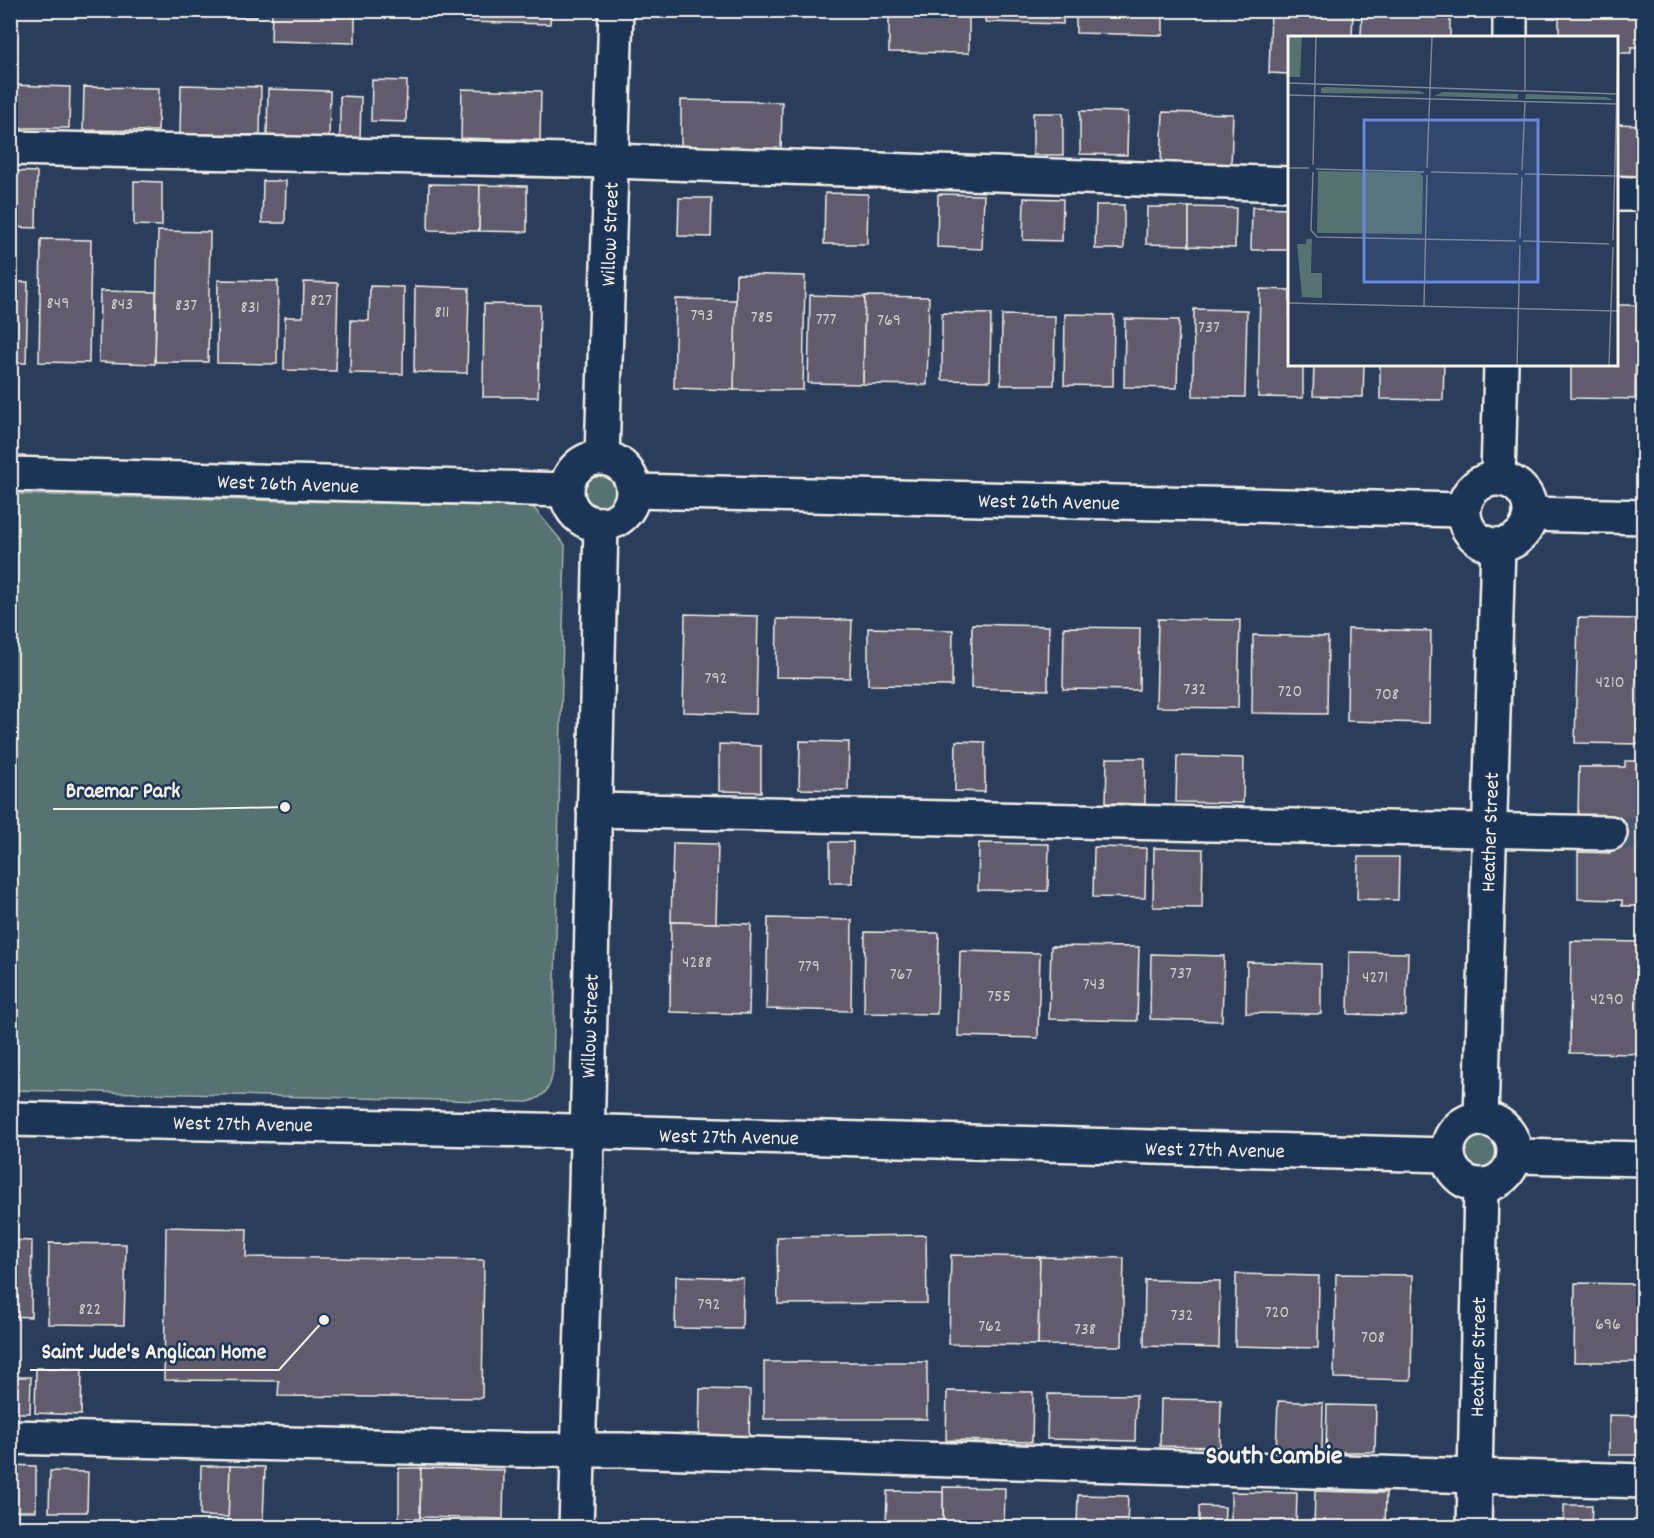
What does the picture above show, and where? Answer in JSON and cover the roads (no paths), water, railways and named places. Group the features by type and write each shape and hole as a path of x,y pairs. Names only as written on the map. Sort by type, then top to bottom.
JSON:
{"street":[{"name":"Willow Street","path":"602,457 616,10"},
{"path":"1510,10 1510,36"},
{"path":"10,148 611,161 1288,184"},
{"path":"1618,194 1644,194"},
{"path":"1498,478 1501,366"},
{"path":"602,457 615,460 625,468 632,479 634,492 631,504 624,514 613,522 601,524 587,522 576,514 568,503 566,490 569,477 577,466 589,459 602,457"},
{"name":"West 26th Avenue","path":"10,474 566,490"},
{"path":"1498,478 1518,484 1525,493 1531,514 1528,526 1520,536 1498,545 1484,542 1473,535 1466,524 1463,510 1466,497 1474,487 1484,480 1498,478"},
{"name":"West 26th Avenue","path":"634,492 1463,510"},
{"path":"1531,514 1644,517"},
{"name":"Willow Street","path":"576,1527 601,524"},
{"name":"Heather Street","path":"1481,1118 1498,545"},
{"path":"594,810 1610,833"},
{"path":"1481,1118 1502,1125 1514,1144 1514,1156 1512,1165 1500,1179 1481,1186 1462,1180 1454,1173 1447,1155 1448,1144 1460,1125 1481,1118"},
{"name":"West 27th Avenue","path":"10,1119 534,1130 1447,1155"},
{"path":"1514,1156 1644,1159"},
{"name":"Heather Street","path":"1474,1527 1481,1186"},
{"path":"10,1437 577,1450 621,1449 1644,1481"}],"tunnel":[{"path":"1610,833 1644,833"}],"place":[{"name":"Braemar Park","path":"285,807"},
{"name":"Saint Jude's Anglican Home","path":"324,1320"}],"district":[{"name":"South Cambie","path":"1274,1454"}]}
